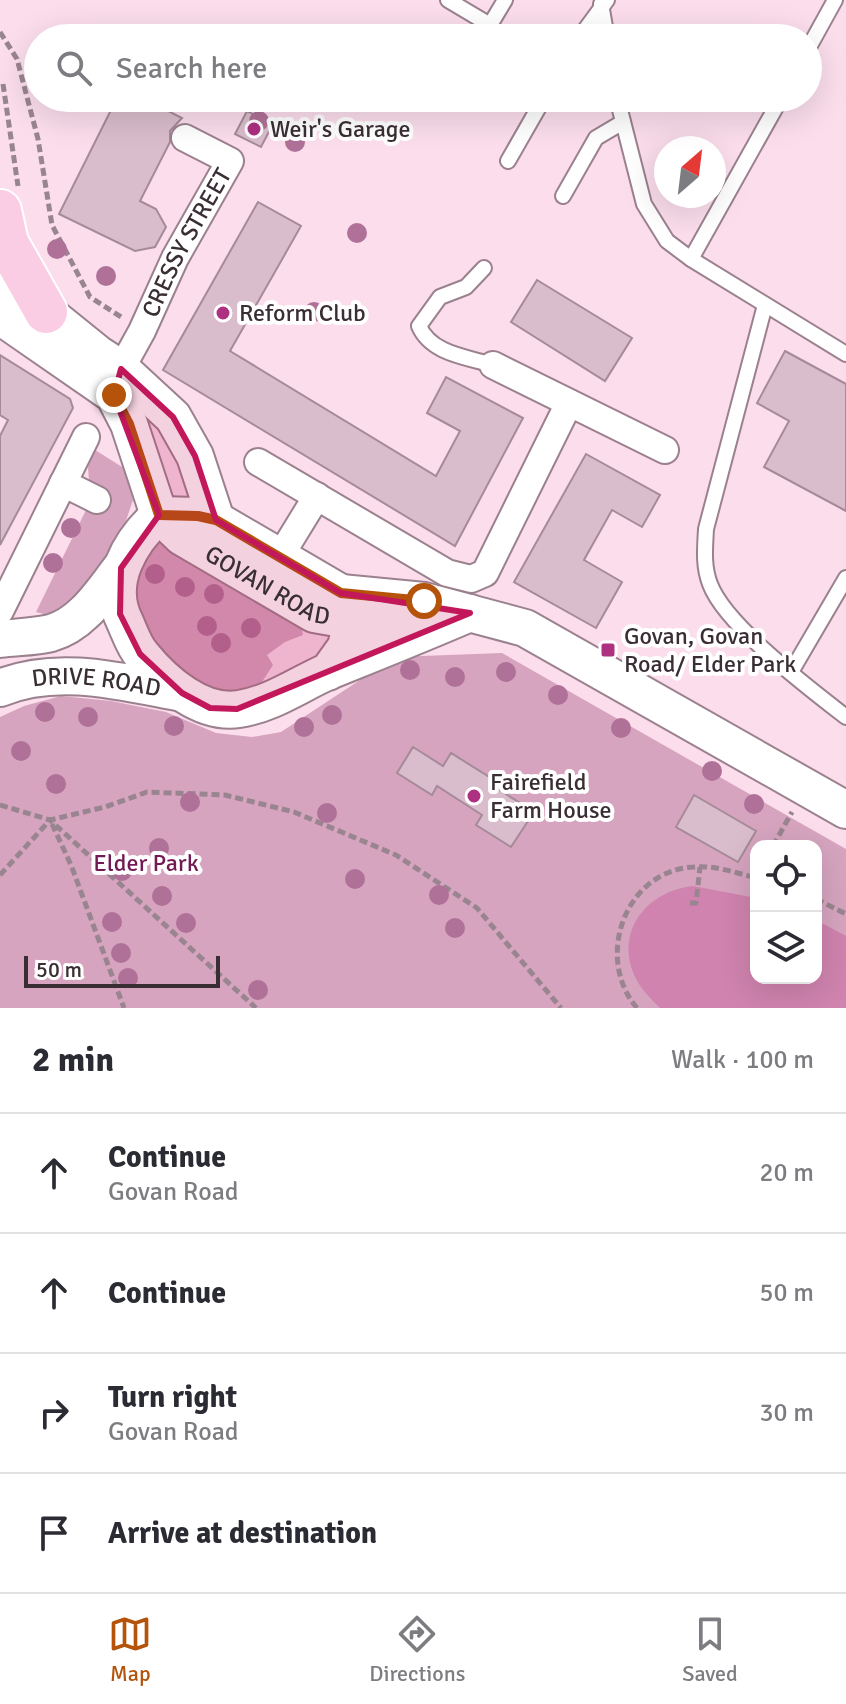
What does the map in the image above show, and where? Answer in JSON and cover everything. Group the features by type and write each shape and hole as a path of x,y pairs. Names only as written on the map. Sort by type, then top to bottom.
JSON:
{"main road":[{"path":"5,209 7,243 46,312"}],"street":[{"name":"CRESSY STREET","path":"117,382 175,258 230,161 185,138"},
{"name":"GOVAN ROAD","path":"0,285 46,312 98,354 117,382 159,515 182,537 314,614 346,607 470,596"},
{"name":"GOVAN ROAD","path":"0,316 173,417 195,456 216,520"},
{"path":"493,365 665,450"},
{"path":"121,568 117,591 120,614 140,654 182,693 210,708 237,709 270,700 470,596 485,573 569,403"},
{"path":"0,611 86,437"},
{"name":"GOVAN ROAD","path":"258,462 447,573 470,596 846,810"},
{"path":"63,483 97,500"},
{"name":"GOVAN ROAD","path":"279,558 317,496"},
{"path":"159,515 198,516 216,520 279,558 346,607 346,647 328,672"},
{"name":"DRIVE ROAD","path":"0,639 51,633 72,623 90,607 121,568 143,530 159,515"},
{"name":"DRIVE ROAD","path":"4,679 46,676 109,680 182,693"}],"lane":[{"path":"448,0 488,24"},
{"path":"491,24 505,0"},
{"path":"822,24 835,0"},
{"path":"589,24 603,3"},
{"path":"603,3 605,24"},
{"path":"508,161 536,112"},
{"path":"620,112 644,204 667,241 691,259 846,354"},
{"path":"691,259 773,112"},
{"path":"563,196 596,138 623,122"},
{"path":"484,268 466,287 440,297 419,326 425,338 437,348 493,365"},
{"path":"765,305 706,529 704,562 709,582 725,611 846,717"},
{"path":"791,672 846,578"}],"path":[{"path":"0,32 17,59 24,86"},
{"path":"3,84 5,209"},
{"path":"31,112 52,225 90,297 142,331"},
{"path":"0,875 50,820 105,807 147,792 225,795 294,812 396,855 477,908 561,1008"},
{"path":"0,805 50,820 256,1008"},
{"path":"50,820 71,865 124,1008"},
{"path":"696,903 700,867"},
{"path":"637,1008 622,984 617,968 616,953 622,922 629,907 651,883 679,869 700,867 750,876"},
{"path":"822,902 846,914"}],"highlighted area":[{"path":"121,369 173,417 195,456 216,520 341,593 470,613 237,709 210,708 182,693 140,654 120,614 121,568 159,515 114,395"}],"green space":[{"path":"95,450 127,470 133,500 117,547 80,601 56,617 36,612 86,510 96,514 106,491 89,481 88,467"},
{"path":"158,539 302,629 303,635 285,642 267,655 273,665 262,682 234,691 211,689 190,678 150,639 138,614 136,594 143,565"},
{"name":"Elder Park","path":"502,653 846,849 846,1008 0,1008 0,717 24,706 61,696 111,701 166,712 216,733 252,737 281,732 395,657"}],"shaded area":[{"path":"693,886 750,897 750,984 822,984 822,923 846,936 846,1008 660,1008 636,979 629,946 638,917 648,905 676,890"}],"building":[{"path":"110,112 170,112 182,118 170,131 170,142 140,201 156,209 166,227 155,247 135,251 59,214"},
{"name":"Weir's Garage","path":"246,112 273,124 261,147 235,134"},
{"path":"258,202 301,226 230,351 436,476 460,431 427,413 446,377 523,418 455,546 163,370"},
{"path":"537,280 632,338 605,381 511,322"},
{"path":"785,351 846,384 846,511 764,467 789,421 757,403"},
{"path":"0,355 70,399 73,408 0,545 0,436 8,420 0,415"},
{"path":"586,454 660,495 642,527 612,510 584,560 622,582 596,628 514,582"},
{"name":"Fairefield Farm House","path":"413,747 443,766 451,753 502,785 499,790 522,804 516,813 528,821 511,847 476,825 482,815 437,786 432,795 397,773"},
{"path":"694,795 756,831 738,862 676,827"}],"place":[{"name":"Weir's Garage","path":"254,129"},
{"name":"Reform Club","path":"223,313"},
{"name":"Govan, Govan Road/ Elder Park","path":"608,650"},
{"name":"Fairefield Farm House","path":"474,796"}],"route":[{"path":"114,395 129,424 159,515 198,516 216,520 341,593 424,601"}]}
